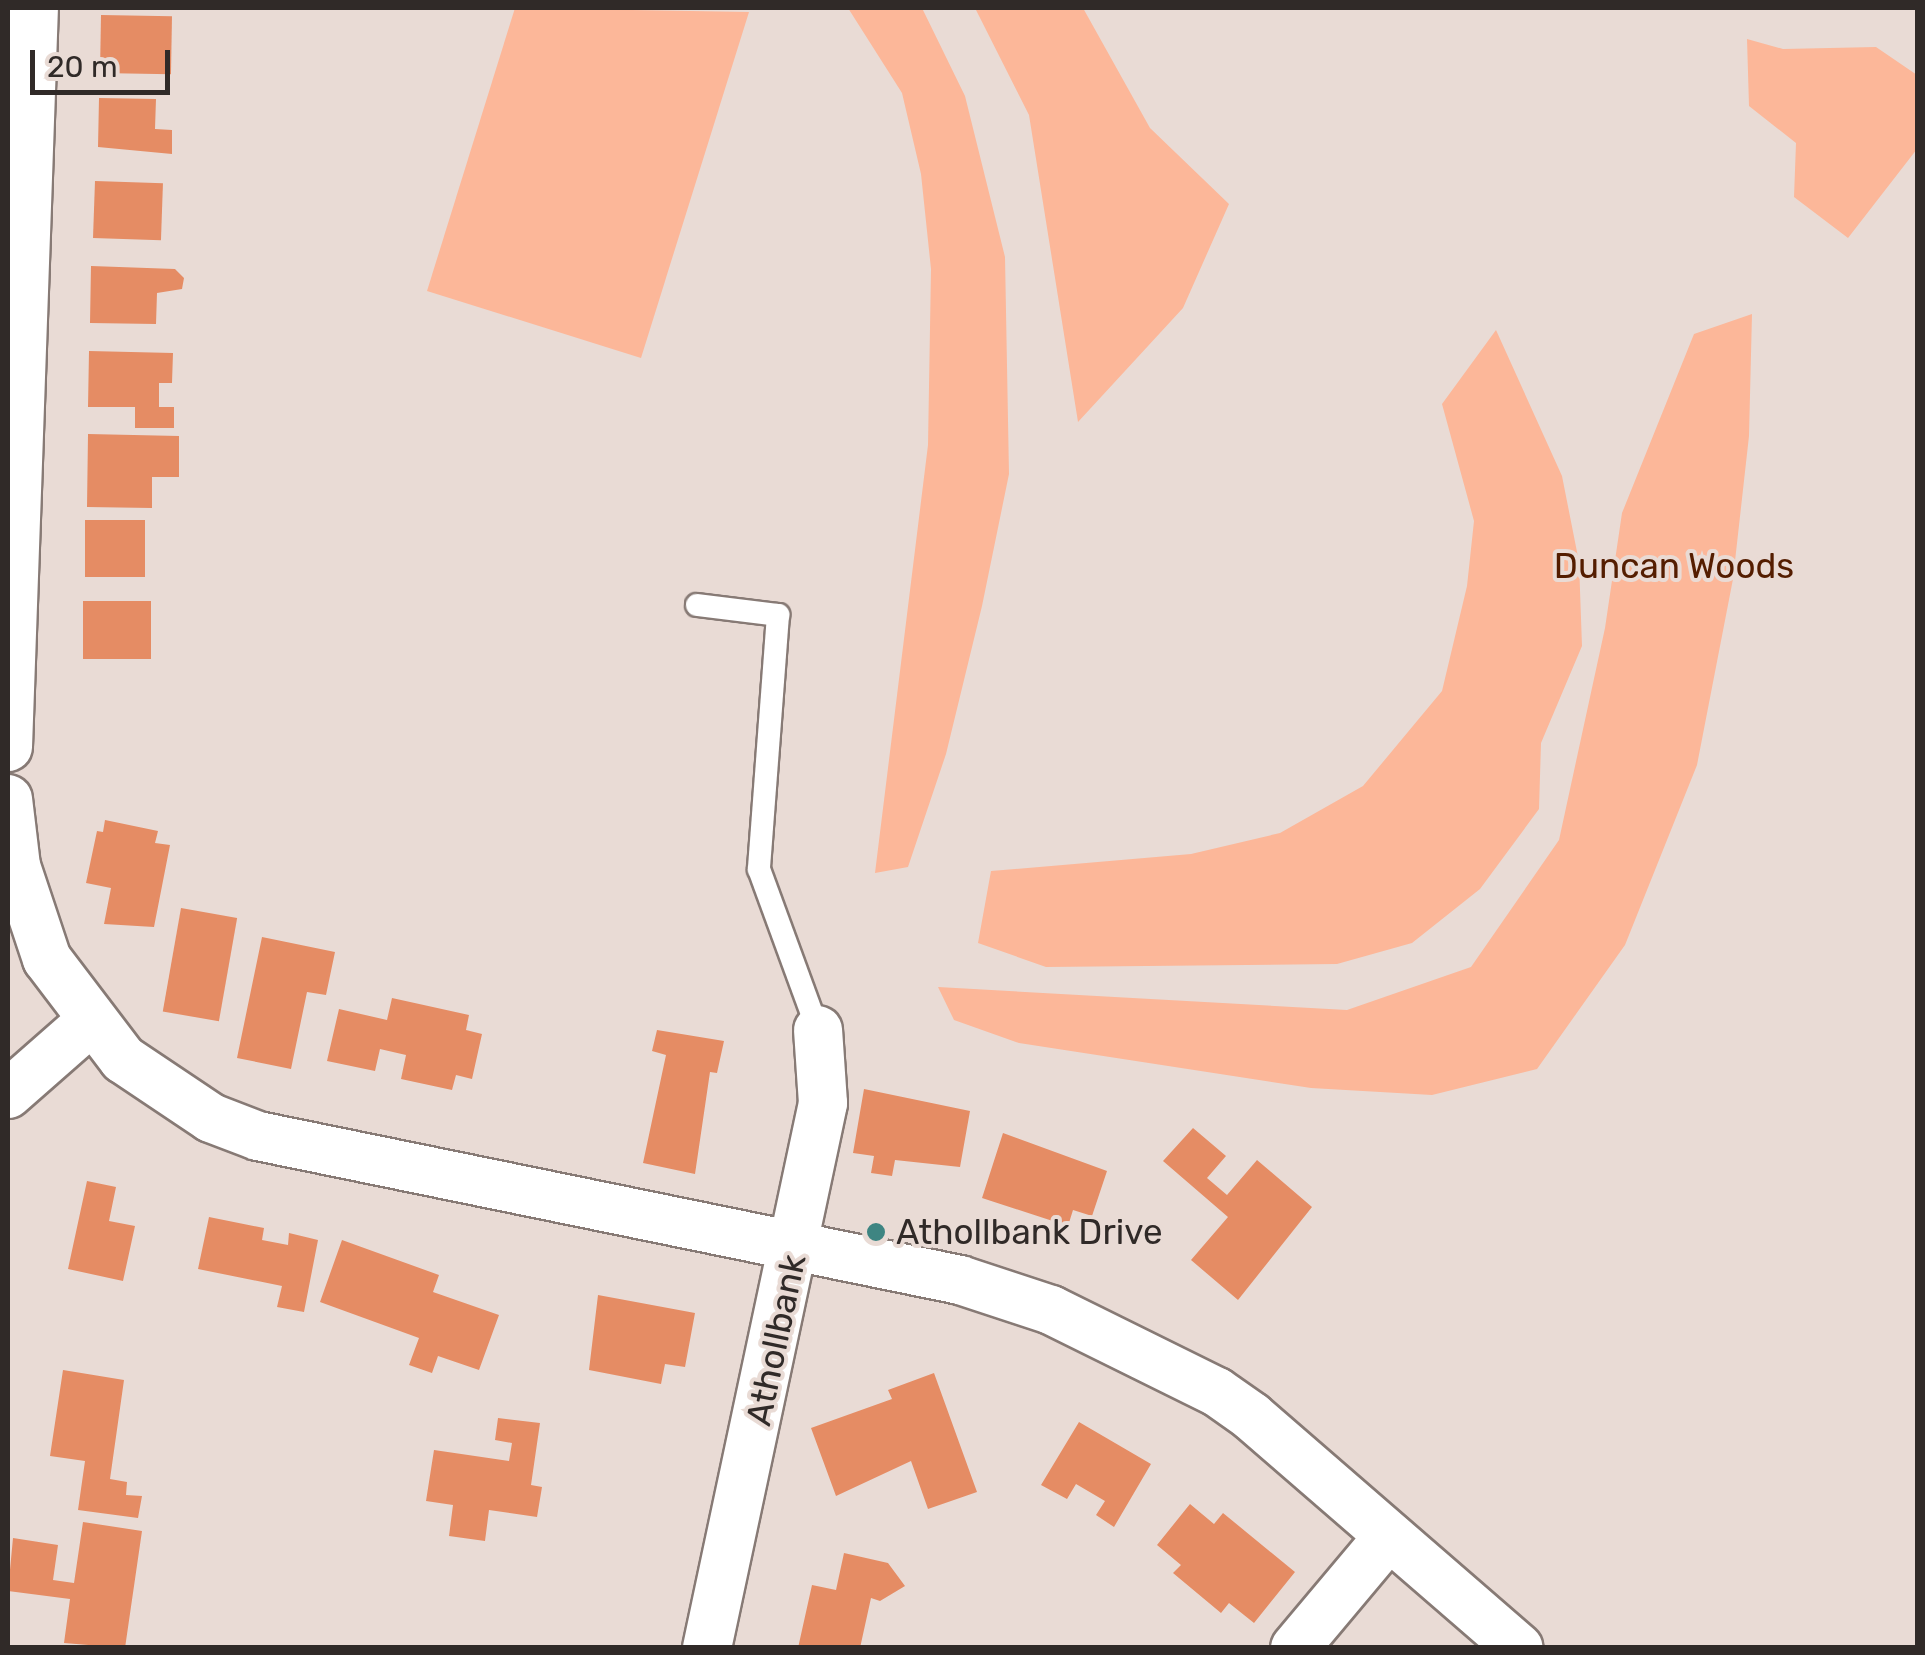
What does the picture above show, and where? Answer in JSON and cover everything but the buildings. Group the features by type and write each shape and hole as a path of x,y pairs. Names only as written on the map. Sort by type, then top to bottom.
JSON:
{"street":[{"path":"8,747 34,8"},
{"path":"8,798 16,866 48,959 91,1021 124,1059 165,1091 258,1136 960,1280 1130,1347 1252,1416 1519,1648"},
{"path":"8,1094 91,1021"},
{"name":"Athollbank","path":"706,1648 796,1247 824,1103 818,1030"},
{"path":"1295,1648 1389,1536"}],"lane":[{"path":"697,605 778,615 759,870 818,1030"}],"green space":[{"path":"515,8 749,12 641,358 427,291"},
{"path":"848,8 922,8 965,96 1005,257 1009,474 982,606 946,754 908,867 875,873 928,445 931,269 921,174 902,93"},
{"path":"975,8 1083,8 1150,128 1229,204 1183,308 1078,422 1029,115"},
{"path":"1747,39 1783,49 1876,47 1917,75 1917,149 1848,238 1794,197 1796,143 1749,106"},
{"name":"Duncan Woods","path":"1752,314 1749,436 1733,579 1697,765 1625,945 1537,1069 1432,1095 1311,1088 1019,1043 954,1020 938,987 1347,1010 1471,967 1559,840 1605,628 1622,513 1694,334"},
{"path":"1496,330 1562,476 1579,562 1582,646 1541,743 1539,809 1480,889 1412,943 1337,964 1046,967 978,943 991,871 1191,854 1280,833 1363,786 1442,691 1467,586 1474,521 1442,404"}],"place":[{"name":"Athollbank Drive","path":"876,1232"}]}
